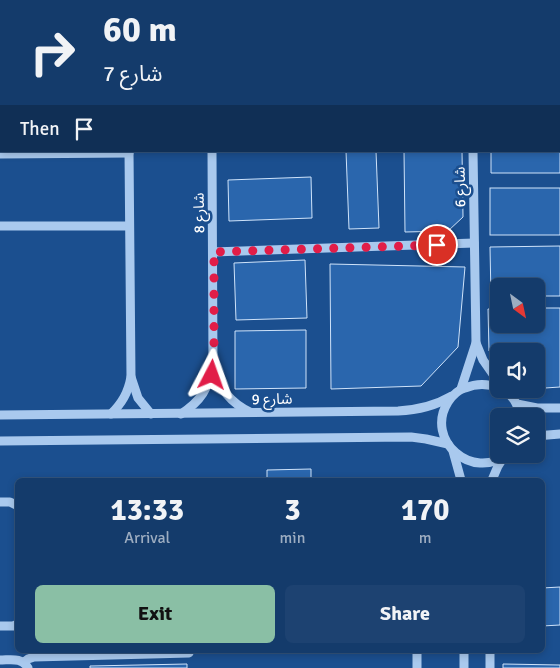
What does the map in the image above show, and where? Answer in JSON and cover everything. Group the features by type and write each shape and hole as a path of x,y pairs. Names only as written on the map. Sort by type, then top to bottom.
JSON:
{"street":[{"path":"0,154 128,152 131,377 126,394 110,414"},
{"name":"شارع 8","path":"181,414 198,401 204,393 209,384 214,365 212,152"},
{"name":"شارع 6","path":"461,389 476,343 474,152"},
{"path":"0,226 129,226"},
{"path":"214,252 474,243"},
{"name":"شارع 6","path":"476,343 490,371"},
{"name":"شارع 8","path":"214,365 220,385 226,394 233,402 251,413"},
{"path":"131,377 138,398 151,414"},
{"path":"461,389 475,384 490,384"},
{"name":"شارع 9","path":"0,415 409,410 431,406 452,396 461,389"},
{"path":"452,396 446,405 442,424 459,478"},
{"name":"شارع 6","path":"513,398 517,404"},
{"path":"518,408 517,404 537,408 560,408"},
{"path":"545,435 560,434"},
{"path":"0,441 403,437 426,438 450,448 462,458 472,462 490,462"},
{"path":"493,478 500,463"},
{"path":"0,502 10,502 15,504"},
{"path":"0,626 15,626"},
{"path":"0,660 19,660 26,665 28,659 34,657 158,653"},
{"path":"417,653 417,668"},
{"path":"464,653 464,668"},
{"path":"490,653 490,668"}],"building":[{"path":"346,152 376,152 379,228 349,229"},
{"path":"404,152 462,152 463,217 448,231 405,232"},
{"path":"491,152 560,152 560,173 491,173"},
{"path":"311,177 312,218 229,221 228,180"},
{"path":"490,188 560,188 560,235 490,235"},
{"path":"560,246 560,296 545,296 545,278 491,278 490,247"},
{"path":"305,260 307,318 236,320 234,263"},
{"path":"330,264 465,267 458,347 421,386 331,389"},
{"path":"545,308 560,308 560,387 545,388 545,343 490,343 489,351 488,309 490,309 490,333 545,333"},
{"path":"306,330 306,388 235,389 235,331"},
{"path":"311,469 311,478 267,478 267,470"},
{"path":"560,587 560,625 545,626 545,588"},
{"path":"187,664 187,668 90,668 90,666"},
{"path":"503,664 560,665 560,668 503,668"}],"route":[{"path":"212,375 214,365 214,252 437,245"}]}
